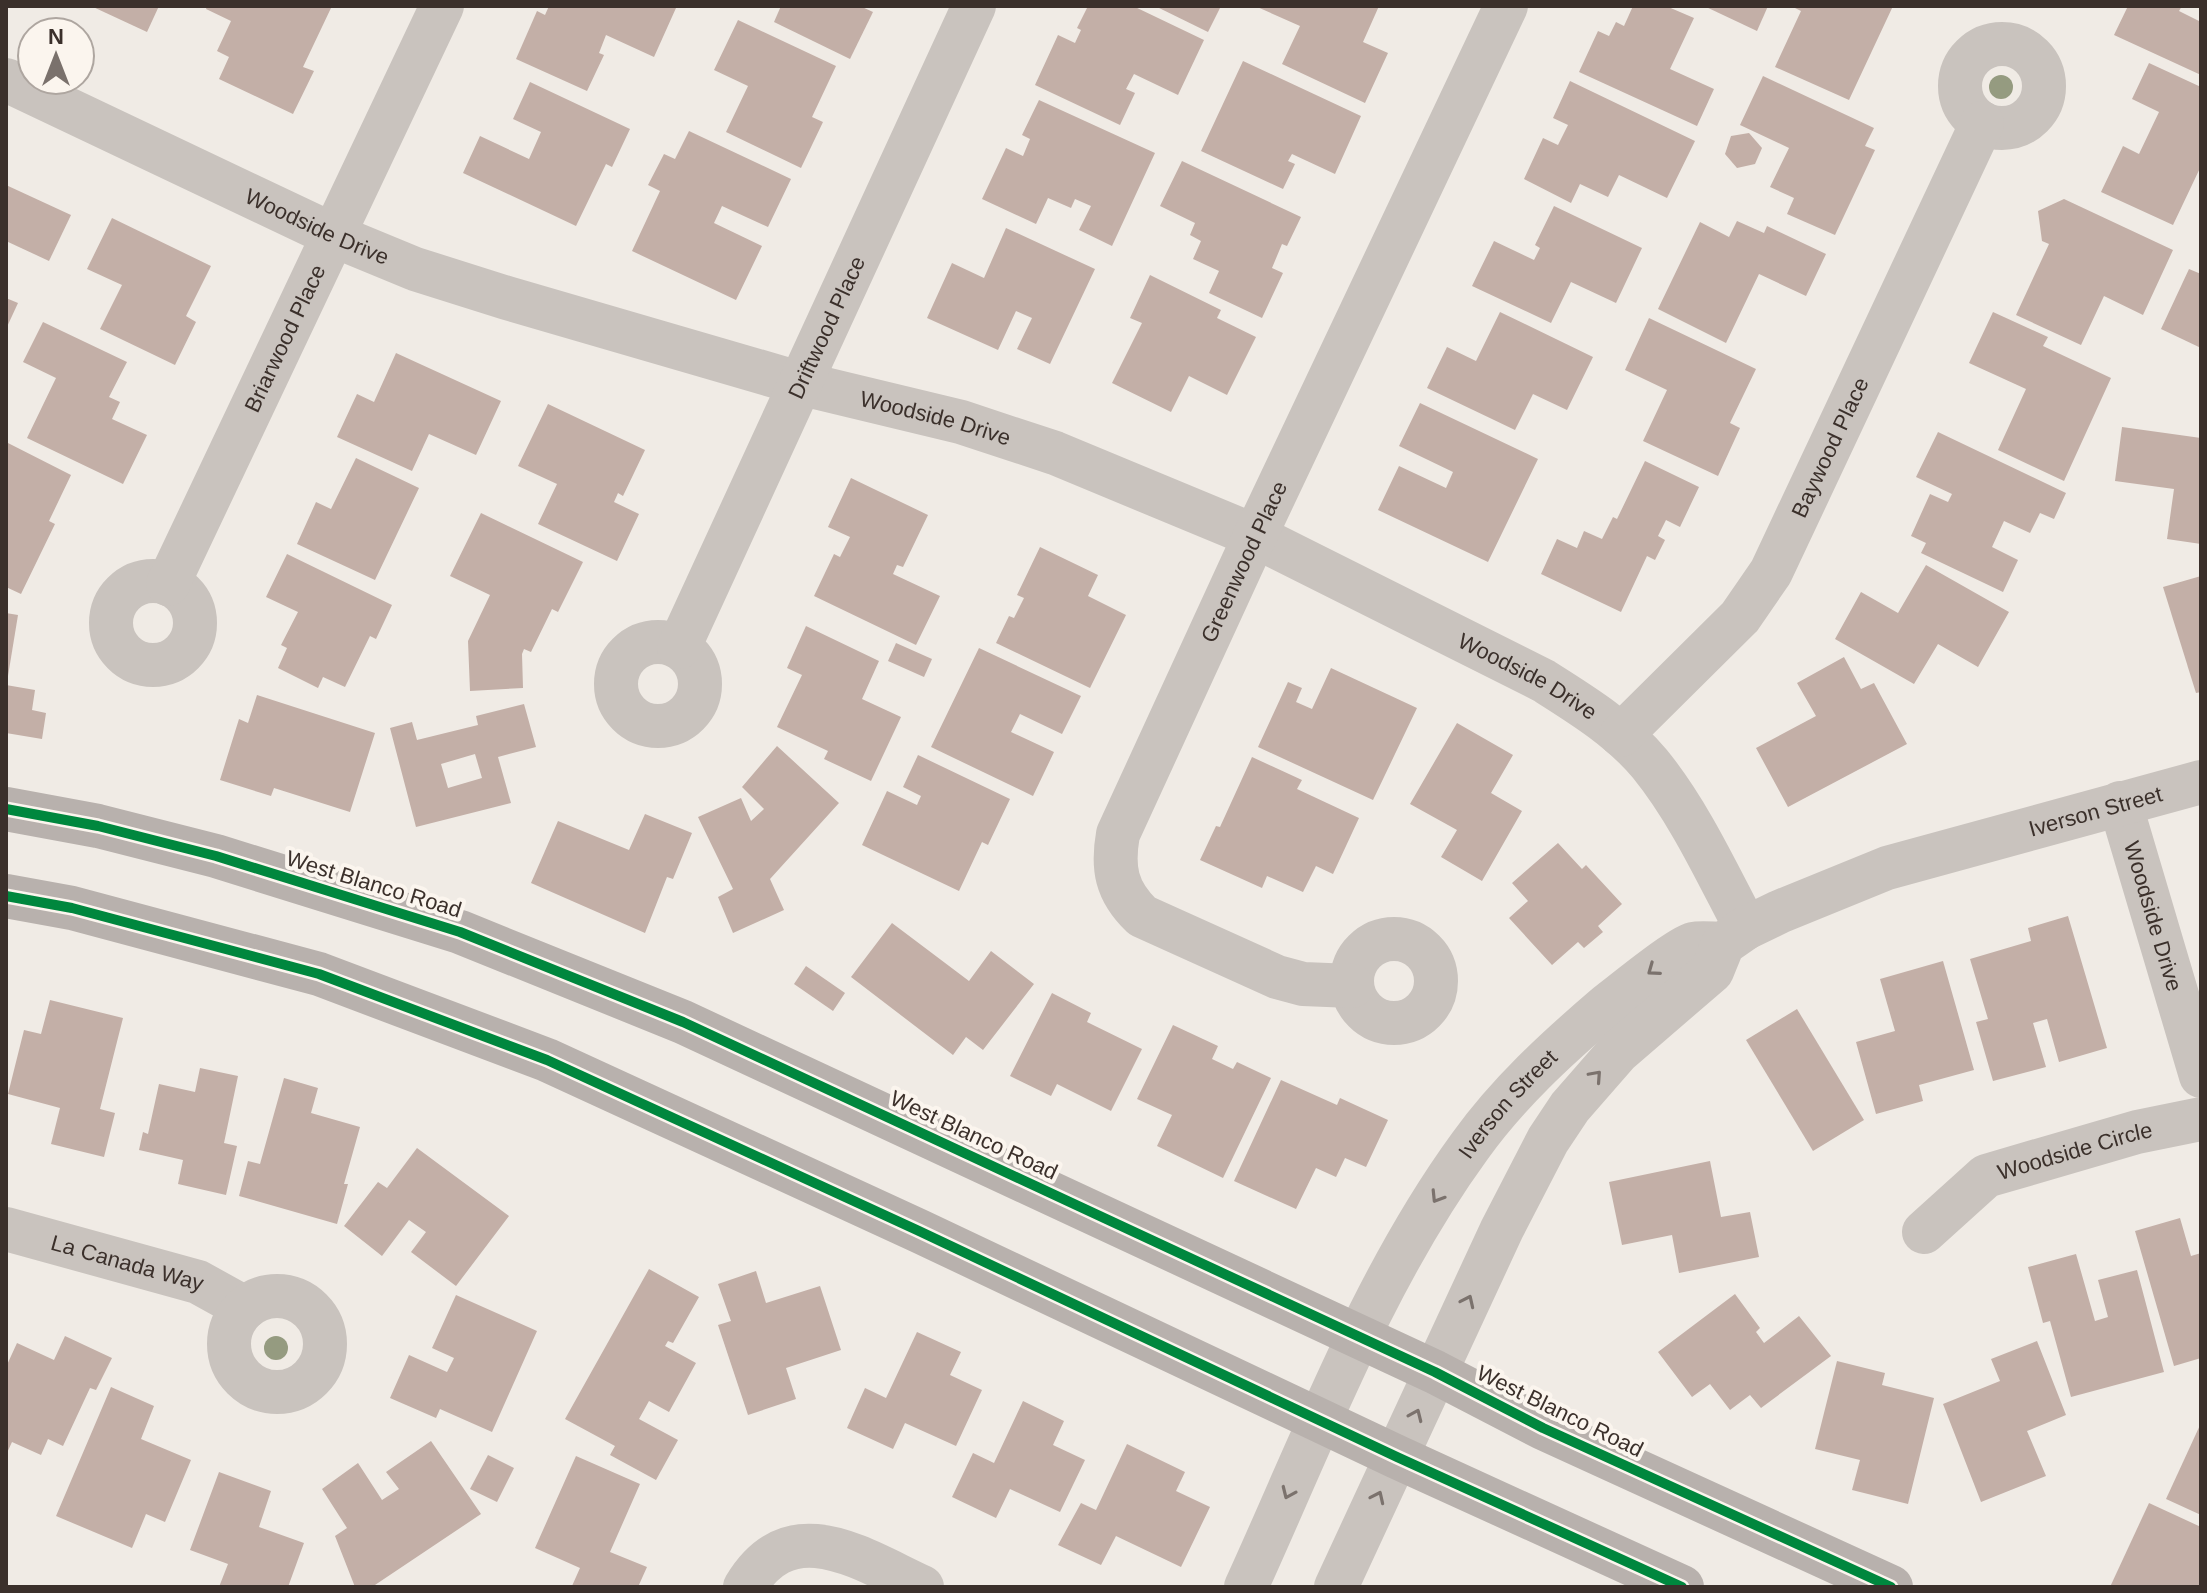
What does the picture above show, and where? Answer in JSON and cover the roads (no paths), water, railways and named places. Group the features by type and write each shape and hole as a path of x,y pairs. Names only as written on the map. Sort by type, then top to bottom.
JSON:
{"main road":[{"name":"West Blanco Road","path":"6,809 98,826 216,856 460,932 683,1022 1359,1336 1543,1428 1891,1587"},
{"path":"6,896 72,908 319,974 547,1060 1682,1587"}],"street":[{"name":"Briarwood Place","path":"168,584 442,6"},
{"name":"Driftwood Place","path":"679,647 974,6"},
{"name":"Greenwood Place","path":"1352,986 1303,984 1263,971 1142,916 1131,906 1116,881 1114,866 1118,834 1506,6"},
{"name":"Woodside Drive","path":"6,80 335,236 415,269 799,383 961,422 1055,453 1255,536 1544,681 1588,708 1621,735 1650,764 1675,800 1734,936"},
{"name":"Baywood Place","path":"1621,735 1740,617 1771,572 1982,123"},
{"name":"Iverson Street","path":"1246,1587 1359,1336 1434,1200 1471,1145 1514,1092 1570,1037 1655,968 1691,944 1734,936 1828,890 1887,868 2201,782"},
{"name":"Woodside Drive","path":"2120,803 2201,1076"},
{"name":"Iverson Street","path":"1336,1587 1529,1173 1570,1107 1618,1052 1712,971 1734,936"},
{"name":"Woodside Circle","path":"1924,1232 1986,1176 2137,1132 2201,1119"},
{"name":"La Canada Way","path":"6,1229 198,1282 245,1308"},
{"path":"745,1587 764,1562 779,1551 815,1545 838,1549 922,1587"}]}
